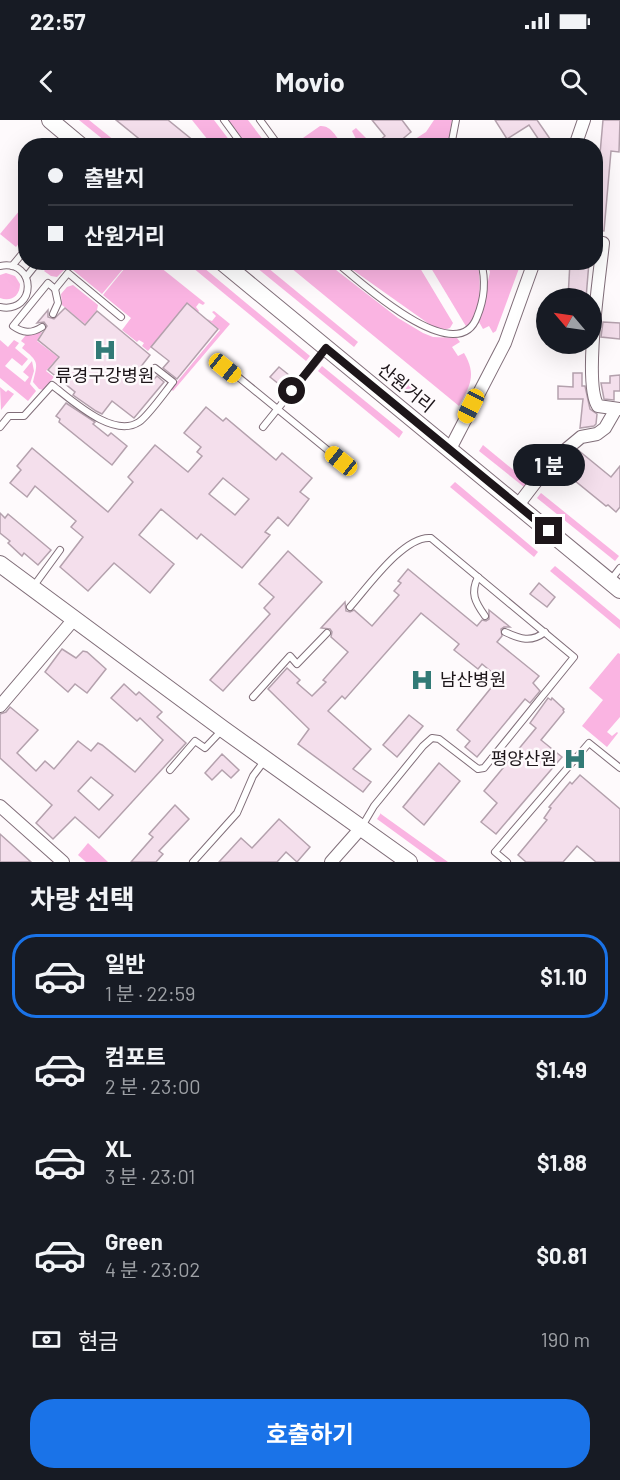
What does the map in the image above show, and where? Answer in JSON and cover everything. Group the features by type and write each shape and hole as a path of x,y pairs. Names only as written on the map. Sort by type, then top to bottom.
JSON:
{"main road":[{"path":"50,120 71,138"},
{"name":"산원거리","path":"232,270 518,505 616,580"},
{"path":"0,564 223,729 409,862"}],"street":[{"path":"578,138 584,120"},
{"path":"450,449 506,343 531,270"},
{"path":"518,505 551,462 581,437 597,434 605,429 618,409 598,406 595,401 592,378 592,344 600,270"},
{"path":"0,706 75,618"},
{"path":"0,806 63,862"},
{"path":"332,862 361,828"}],"lane":[{"path":"224,120 237,138"},
{"path":"260,120 273,138"},
{"path":"453,138 456,120"},
{"path":"12,266 18,259"},
{"path":"0,266 18,268"},
{"path":"0,308 13,307 23,300 28,289 26,277 20,270"},
{"path":"26,277 32,270"},
{"path":"346,270 400,312 426,328 447,334 464,333 474,326 484,289 483,270"},
{"path":"55,288 68,273 121,317"},
{"path":"42,327 35,332 27,333 13,326 48,283 55,288 58,303 53,314"},
{"path":"23,300 30,305"},
{"path":"263,427 326,348"},
{"path":"0,427 9,416 24,416 52,385 99,420 126,428 140,422 173,382 155,368"},
{"path":"225,368 341,461"},
{"path":"350,607 400,551 423,537 431,538 574,657 484,768 478,769 439,740 432,738 374,806 361,828"},
{"path":"33,587 60,550"},
{"path":"478,577 473,592 475,603 485,616"},
{"path":"505,632 521,639 531,640 545,632"},
{"path":"253,697 290,657 297,664 327,633"},
{"path":"170,770 195,741 205,748 223,729"},
{"path":"507,862 495,852 589,743 620,768"},
{"path":"193,862 237,813 253,776 265,759"}],"shaded area":[{"path":"79,120 89,120 111,138 101,138"},
{"path":"192,120 214,120 228,138 206,138"},
{"path":"228,120 248,120 262,138 242,138"},
{"path":"434,120 452,120 449,138 417,138 426,132"},
{"path":"320,126 324,126 337,138 303,138"},
{"path":"356,128 366,138 356,138 352,131"},
{"path":"18,212 18,245 16,247 0,234"},
{"path":"45,270 64,270 57,277"},
{"path":"73,270 122,270 102,294"},
{"path":"123,270 164,270 205,303 203,305 199,303 196,307 198,312 187,303 148,351 142,346 144,343 139,340 137,342 122,330 131,318 103,295"},
{"path":"196,270 206,270 310,356 306,361"},
{"path":"260,270 271,270 358,342 354,347"},
{"path":"294,270 336,270 398,318 423,333 433,337 457,338 460,342 452,347 458,356 464,353 471,374 469,386 459,406"},
{"path":"353,270 421,270 453,323 447,329 434,327"},
{"path":"432,270 478,270 478,306 467,328"},
{"path":"489,270 518,270 496,331 493,333 489,326 483,329 479,322"},
{"path":"6,273 15,276 20,284 17,295 8,299 0,298 0,275"},
{"path":"73,285 98,305 97,310 85,324 62,305 61,294 67,287"},
{"path":"214,311 230,324 173,391 171,389 220,330 207,319 212,321 216,316 212,312"},
{"path":"42,332 37,341 58,357 46,371 54,377 43,390 33,382 36,363 32,356 22,348 25,344 21,341 26,335"},
{"path":"0,340 8,347 14,340 19,343 15,348 28,359 22,366 12,358 5,366 25,382 29,377 23,372 32,361 34,371 30,384 36,391 28,401 0,378"},
{"path":"322,366 403,432 399,438 318,371"},
{"path":"390,368 433,404 429,409 386,373"},
{"path":"0,387 14,394 1,410"},
{"path":"483,445 528,482 524,487 479,451"},
{"path":"455,482 538,552 534,557 450,487"},
{"path":"541,493 619,556 615,561 537,498"},
{"path":"555,566 620,620 620,629 550,571"},
{"path":"618,653 620,654 620,717 607,732 612,736 618,733 607,747 582,726 603,700 589,688"},
{"path":"381,813 448,862 436,862 377,819"},
{"path":"88,843 108,862 86,862 78,855"}],"building":[{"path":"116,120 168,120 190,138 138,138"},
{"path":"372,120 402,120 411,132 404,138 382,138 385,136"},
{"path":"495,120 537,120 549,138 538,138 529,125 506,138"},
{"path":"603,120 620,120 619,152 611,151 604,231 603,138"},
{"path":"570,270 588,270 587,288 569,288"},
{"path":"187,303 218,329 177,379 163,368 169,361 151,347"},
{"path":"65,308 85,325 97,311 150,355 139,369 153,380 157,376 164,382 134,418 112,401 102,414 96,411 73,395 75,392 48,370 59,357 38,340 47,326 44,322 37,323 48,310 48,317 54,319"},
{"path":"603,322 620,323 620,339 602,337"},
{"path":"279,367 294,379 285,389 270,377"},
{"path":"573,373 582,373 582,386 585,386 590,409 597,414 594,426 580,428 583,399 558,399 558,386 573,387"},
{"path":"620,375 620,391 614,391 614,400 604,399 601,383 610,383 610,376"},
{"path":"66,403 95,422 93,424 108,436 111,433 127,446 112,465 59,422 60,419 56,416"},
{"path":"206,407 223,421 226,418 276,460 282,453 312,478 300,492 309,499 288,526 278,517 265,532 270,535 242,568 201,534 197,539 161,509 139,535 174,564 150,593 114,563 88,591 60,567 83,537 71,527 76,521 35,486 27,497 10,483 21,470 17,466 32,448 108,512 133,482 128,477 155,445 188,472 202,456 197,452 201,447 184,433","holes":["223,478 249,499 235,515 209,494"]},
{"path":"578,450 611,477 620,466 620,507 616,512 558,467"},
{"path":"0,513 5,518 8,514 51,550 38,565 24,553 22,556 0,533"},
{"path":"288,551 322,582 223,691 210,680 270,614 264,608 274,597 259,584"},
{"path":"408,569 477,626 482,620 489,619 489,610 510,627 501,629 502,636 497,642 539,676 533,683 540,691 530,703 525,699 477,757 465,747 470,741 457,730 499,678 482,664 478,669 454,650 459,644 421,613 345,699 342,696 328,711 371,749 353,769 371,782 363,792 298,744 309,729 268,689 287,668 300,680 297,683 312,696 326,682 323,680 348,652 331,637 330,629 321,628 345,602 346,611 354,610 372,626 399,595 394,591 401,583 398,581"},
{"path":"539,583 555,597 547,607 530,594"},
{"path":"62,649 76,658 83,651 87,652 106,669 87,693 75,684 68,692 45,672"},
{"path":"124,684 136,695 139,692 162,712 157,717 186,743 99,838 75,817 53,839 36,823 52,805 0,758 0,714 6,712 10,707 38,730 17,753 36,771 45,761 54,769 78,741 91,751 98,743 102,745 135,772 163,740 140,718 137,721 111,698","holes":["91,777 113,795 99,810 78,791"]},
{"path":"548,698 551,700 552,698 564,709 564,712 541,740 562,757 496,834 481,822 497,803 484,791 536,728 530,723"},
{"path":"409,715 423,726 397,757 383,745"},
{"path":"222,754 239,770 231,778 222,770 212,780 205,773"},
{"path":"439,763 460,781 424,825 403,807"},
{"path":"580,775 620,809 620,862 596,862 577,846 563,862 526,862 518,855 547,820 544,818 551,808 549,807 570,782 572,784"},
{"path":"175,805 189,819 159,851 163,854 156,862 131,862 153,837 149,834"},
{"path":"279,819 310,847 297,862 286,852 277,862 219,862 241,838 252,848"},
{"path":"0,834 10,843 31,862 0,862"}],"place":[{"name":"류경구강병원","path":"105,350"},
{"name":"남산병원","path":"422,680"},
{"name":"평양산원","path":"575,759"}],"route":[{"path":"292,391 326,348 549,531"}]}
